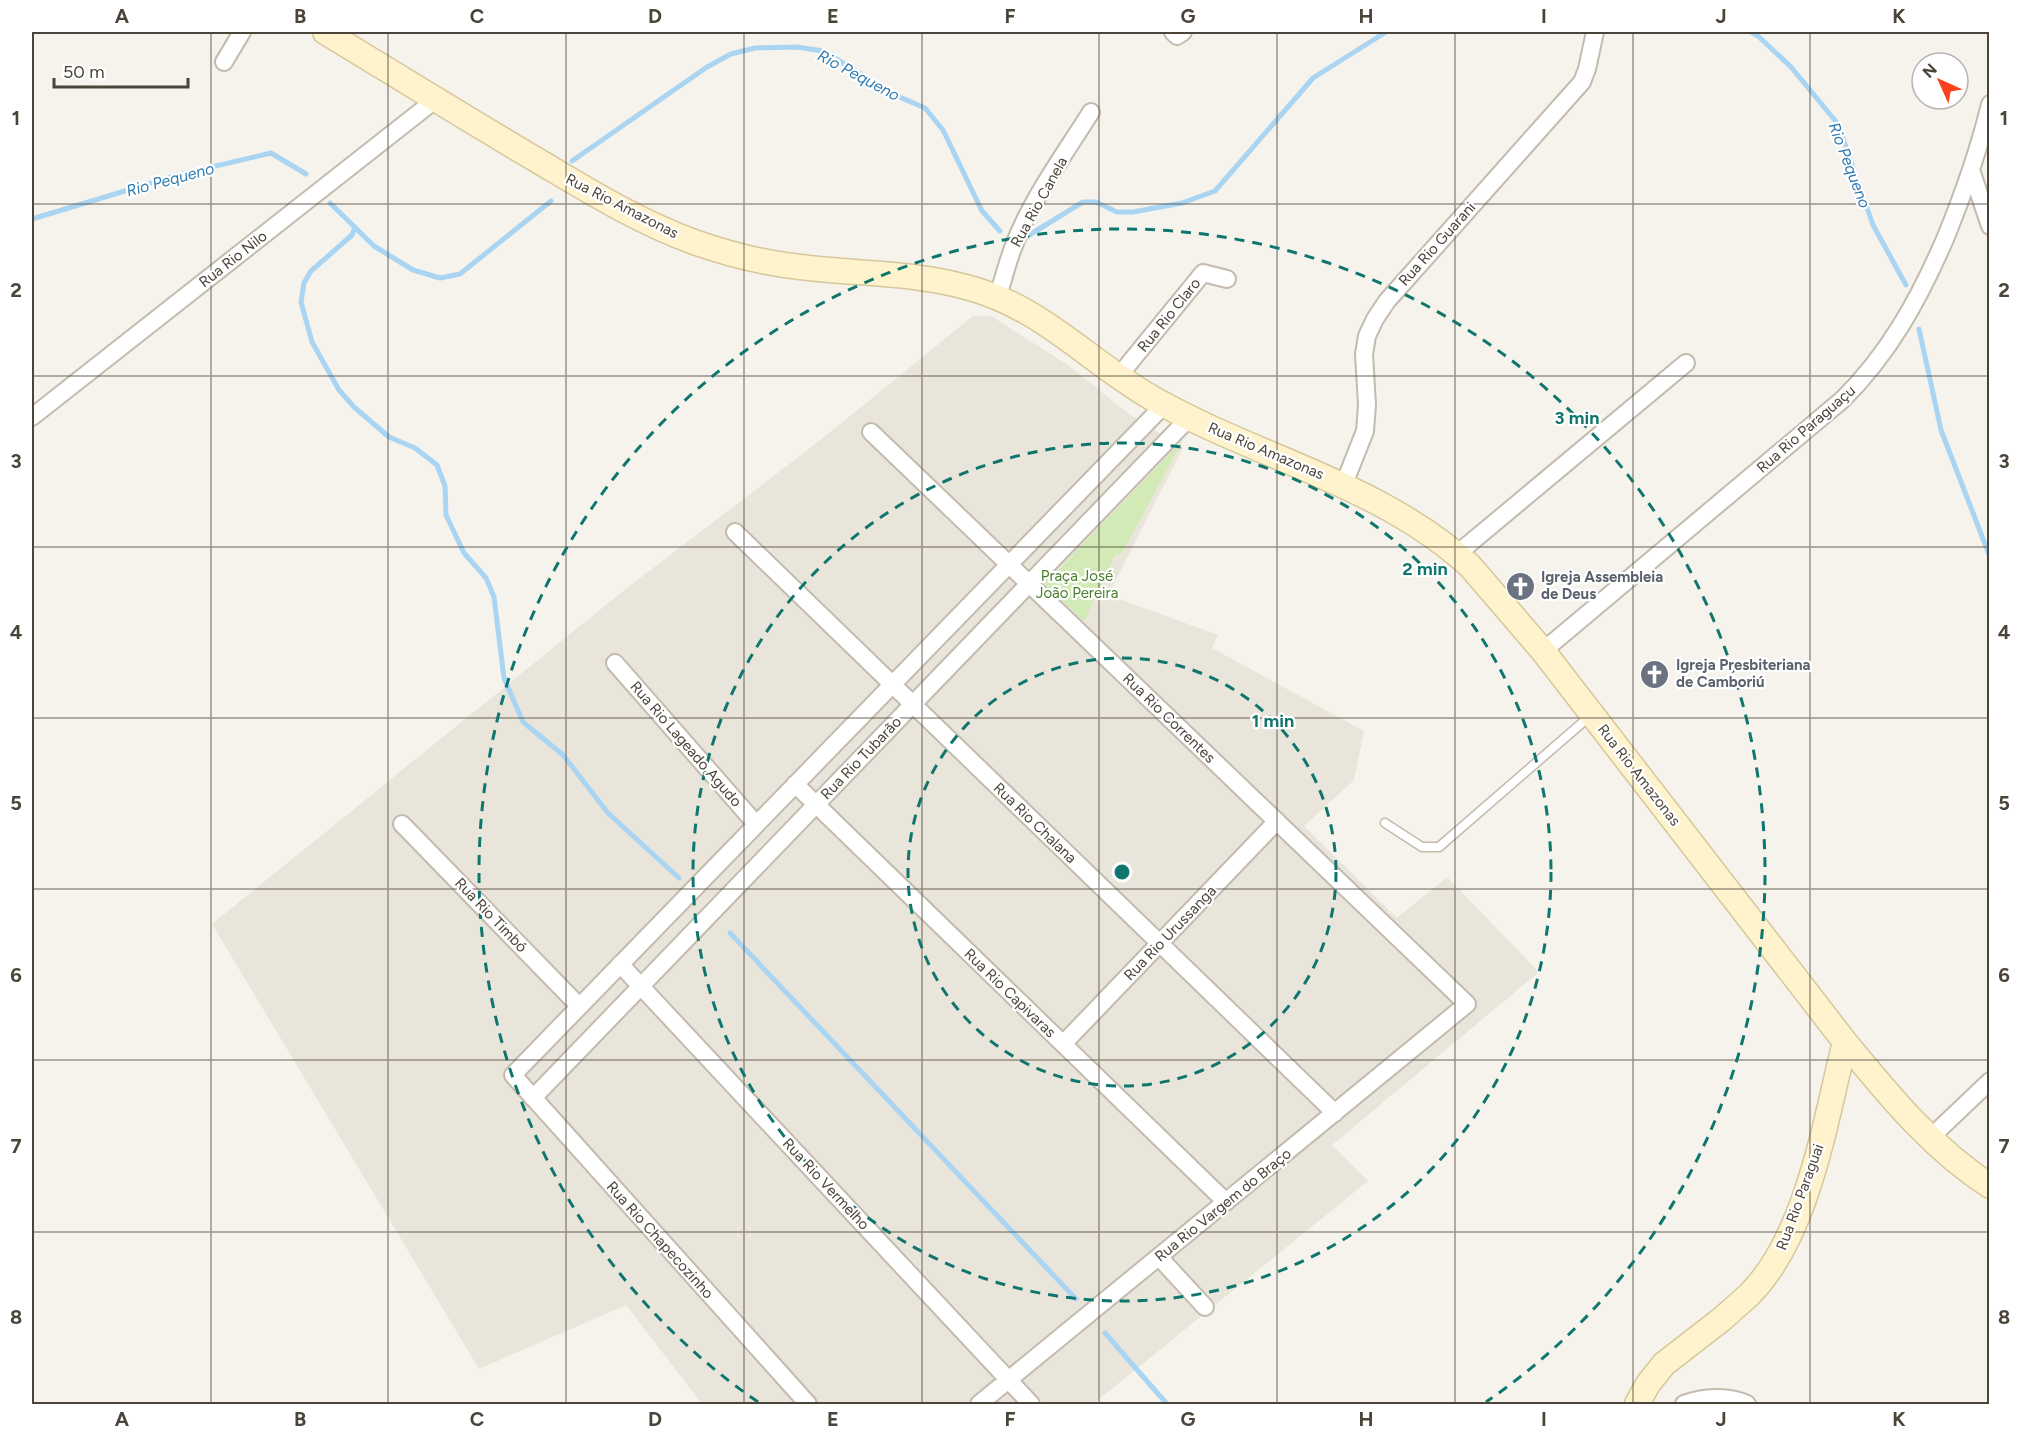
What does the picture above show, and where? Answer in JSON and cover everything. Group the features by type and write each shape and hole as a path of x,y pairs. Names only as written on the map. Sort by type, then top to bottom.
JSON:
{"street":[{"path":"224,62 242,32"},
{"name":"Rua Rio Amazonas","path":"325,32 602,198 692,242 776,264 920,278 964,286 998,296 1039,318 1118,377 1164,405 1189,418 1344,484 1413,524 1457,554 1481,578 1543,651 1845,1042 1904,1112 1930,1138 1989,1186"},
{"name":"Rua Rio Guarani","path":"1344,484 1365,431 1367,405 1364,354 1367,336 1375,319 1387,301 1582,82 1595,32"},
{"name":"Rua Rio Nilo","path":"32,417 435,100"},
{"name":"Rua Rio Paraguaçu","path":"1543,651 1842,400 1863,379 1892,341 1915,303 1959,206 1989,104"},
{"name":"Rua Rio Canela","path":"998,296 1013,246 1031,210 1091,112"},
{"path":"1971,170 1989,226"},
{"name":"Rua Rio Claro","path":"1118,377 1203,273 1227,279"},
{"path":"1457,554 1686,363"},
{"name":"Rua Rio Tubarão","path":"513,1075 1164,405"},
{"name":"Rua Rio Tubarão","path":"533,1098 1189,418"},
{"name":"Rua Rio Correntes","path":"872,432 1467,1004"},
{"name":"Rua Rio Chalana","path":"735,532 1335,1113"},
{"name":"Rua Rio Lageado Agudo","path":"615,663 756,824"},
{"name":"Rua Rio Capivaras","path":"795,784 1226,1202"},
{"name":"Rua Rio Urussanga","path":"1063,1044 1277,821"},
{"name":"Rua Rio Timbó","path":"402,824 579,1006"},
{"name":"Rua Rio Vermelho","path":"620,964 1031,1404"},
{"name":"Rua Rio Vargem do Braço","path":"979,1404 1467,1004"},
{"name":"Rua Rio Paraguai","path":"1637,1404 1656,1372 1749,1295 1781,1253 1816,1158 1845,1042"},
{"name":"Rua Rio Chapecozinho","path":"513,1075 808,1404"},
{"path":"1930,1138 1989,1081"},
{"path":"1159,1257 1205,1307"},
{"path":"1684,1404 1713,1398 1741,1401 1747,1404"}],"lane":[{"path":"1385,823 1422,848 1439,847 1592,714"}],"shaded area":[{"path":"973,316 991,316 1068,365 1129,414 1183,448 1108,595 1218,635 1212,648 1364,731 1354,780 1304,826 1397,918 1447,877 1539,972 1332,1145 1368,1181 1093,1404 702,1404 626,1305 479,1369 212,924 627,588 818,442"}],"green space":[{"name":"Praça José João Pereira","path":"1183,440 1122,553 1115,555 1084,621 1045,584"}],"waterway":[{"name":"Rio Pequeno","path":"1026,237 1083,202 1096,202 1117,212 1133,212 1182,203 1215,191 1313,78 1386,32"},
{"name":"Rio Pequeno","path":"1751,32 1791,67 1838,124 1873,225 1906,285"},
{"name":"Rio Pequeno","path":"572,161 707,67 731,54 755,48 797,47 823,51 895,95 925,108 943,130 982,211 1000,231"},
{"name":"Rio Pequeno","path":"32,219 178,175 271,153 306,174"},
{"name":"Rio Pequeno","path":"330,203 374,246 413,270 440,278 460,274 551,201"},
{"path":"355,227 352,235 311,271 304,283 301,302 312,342 339,390 354,407 389,437 415,448 437,465 445,486 446,515 464,553 486,578 494,597 504,678 523,722 563,755 608,813 679,878"},
{"name":"Rio Pequeno","path":"1919,329 1941,430 1990,557"},
{"path":"730,933 1076,1299"},
{"path":"1105,1333 1167,1404"}],"place":[{"name":"Igreja Assembleia de Deus","path":"1520,586"},
{"name":"Igreja Presbiteriana de Camboriú","path":"1655,674"}]}
